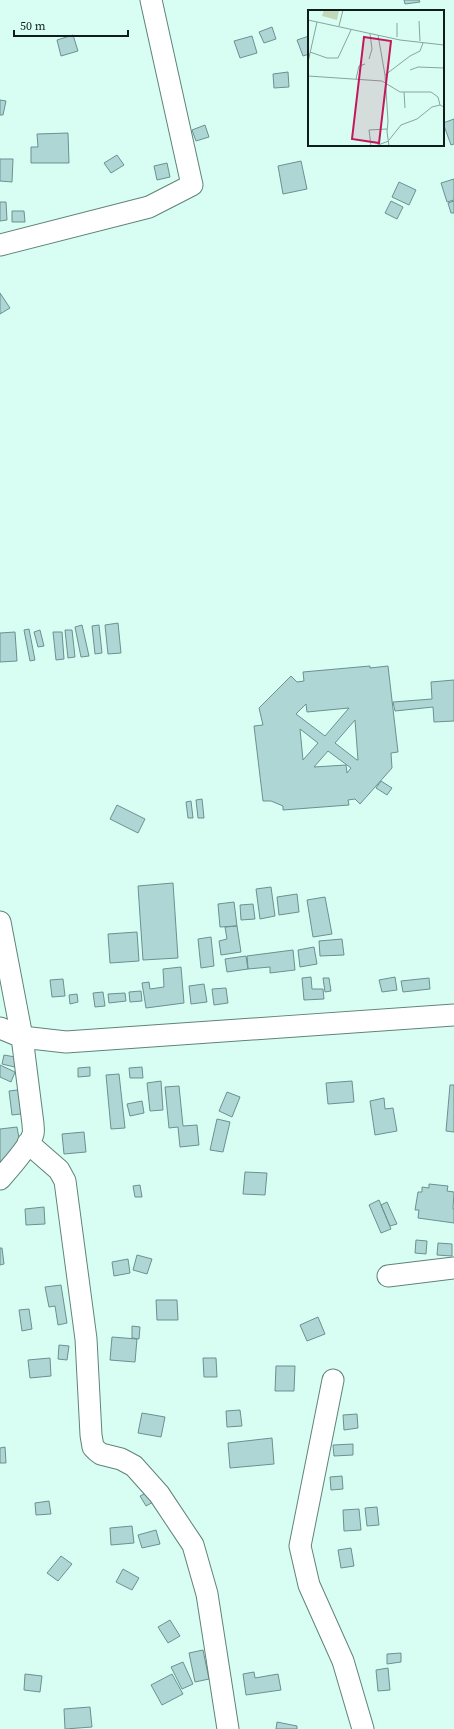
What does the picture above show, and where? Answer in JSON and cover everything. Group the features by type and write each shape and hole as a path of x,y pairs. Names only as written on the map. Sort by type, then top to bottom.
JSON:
{"street":[{"path":"0,245 149,207 192,185 151,0"},
{"path":"0,922 22,1037 33,1124 33,1135 10,1169 0,1179"},
{"path":"0,1028 22,1037 66,1042 454,1015"},
{"path":"28,1143 60,1170 65,1181 86,1339 91,1435 93,1447 101,1454 121,1459 134,1466 159,1494 193,1545 207,1594 228,1729"},
{"path":"388,1276 454,1268"},
{"path":"333,1380 300,1546 309,1585 343,1662 363,1729"}],"building":[{"path":"404,0 419,0 420,2 405,4"},
{"path":"272,27 276,39 264,43 259,32"},
{"path":"73,35 78,51 61,56 57,40"},
{"path":"252,36 257,53 240,58 234,41"},
{"path":"308,36 308,54 303,56 297,40"},
{"path":"288,72 289,87 274,88 273,74"},
{"path":"0,100 6,101 3,115 0,115"},
{"path":"454,119 454,144 451,145 444,123"},
{"path":"205,125 209,137 196,141 192,130"},
{"path":"68,133 69,163 31,163 31,147 38,147 37,134"},
{"path":"117,155 124,165 111,173 104,163"},
{"path":"0,159 13,159 12,182 0,181"},
{"path":"301,161 307,189 283,194 278,166"},
{"path":"167,163 170,177 157,180 154,166"},
{"path":"454,179 454,200 447,202 441,183"},
{"path":"399,182 416,190 409,205 392,197"},
{"path":"391,201 403,207 397,219 385,213"},
{"path":"454,201 454,213 451,213 448,203"},
{"path":"0,202 6,202 7,220 0,221"},
{"path":"12,211 24,211 25,222 12,222"},
{"path":"0,293 10,308 0,314"},
{"path":"118,623 121,653 108,654 105,625"},
{"path":"82,625 89,656 81,657 75,627"},
{"path":"99,625 102,653 95,654 92,626"},
{"path":"29,629 35,660 30,661 24,630"},
{"path":"40,630 44,646 38,647 34,632"},
{"path":"65,630 72,630 75,657 68,658"},
{"path":"15,632 17,661 0,662 0,633"},
{"path":"53,632 62,632 64,659 56,660"},
{"path":"370,666 370,668 388,666 398,752 391,753 392,768 360,804 355,799 348,800 349,805 283,810 283,806 271,801 263,801 254,726 263,725 259,708 291,676 297,682 304,681 303,672","holes":["306,704 307,712 349,708 325,736 296,714","355,720 358,760 335,743","300,729 318,743 303,760","328,751 351,768 347,773 346,765 314,767"]},
{"path":"454,680 454,721 434,722 433,707 395,711 393,702 432,699 431,682"},
{"path":"381,781 392,788 387,795 376,788"},
{"path":"202,799 204,818 198,818 196,800"},
{"path":"191,801 193,818 188,818 186,802"},
{"path":"117,805 145,819 138,833 110,819"},
{"path":"173,883 178,958 143,960 138,886"},
{"path":"271,887 275,916 260,919 256,889"},
{"path":"297,894 299,912 279,915 277,897"},
{"path":"325,897 332,934 313,937 307,900"},
{"path":"234,902 237,926 220,927 218,904"},
{"path":"253,904 255,919 241,920 240,905"},
{"path":"237,926 241,952 221,955 219,941 227,939 225,927"},
{"path":"137,932 139,961 110,963 108,934"},
{"path":"211,937 214,966 201,968 198,939"},
{"path":"342,939 344,955 320,956 319,941"},
{"path":"314,947 317,964 300,967 298,950"},
{"path":"293,950 295,970 270,973 270,967 248,969 247,956"},
{"path":"246,956 248,969 227,972 225,959"},
{"path":"181,967 184,1003 146,1008 142,983 149,982 150,989 164,987 163,969"},
{"path":"311,977 312,989 323,989 324,999 304,1000 302,978"},
{"path":"395,977 397,990 382,992 379,980"},
{"path":"323,978 329,978 331,991 325,992"},
{"path":"429,978 430,989 403,992 401,981"},
{"path":"63,979 65,996 52,997 50,980"},
{"path":"204,984 207,1002 191,1004 189,986"},
{"path":"226,988 228,1003 214,1005 212,989"},
{"path":"141,991 142,1001 130,1002 129,992"},
{"path":"103,992 105,1006 95,1007 93,993"},
{"path":"125,993 126,1001 109,1003 108,994"},
{"path":"77,994 78,1002 70,1004 69,995"},
{"path":"4,1055 21,1058 19,1068 2,1064"},
{"path":"0,1065 15,1072 11,1082 0,1077"},
{"path":"90,1067 90,1076 78,1077 78,1068"},
{"path":"142,1067 143,1078 130,1078 129,1068"},
{"path":"119,1074 125,1128 111,1129 106,1075"},
{"path":"161,1081 163,1110 150,1111 147,1083"},
{"path":"352,1081 354,1102 328,1104 326,1083"},
{"path":"450,1085 454,1085 454,1132 446,1131"},
{"path":"179,1086 183,1126 197,1125 199,1145 180,1147 178,1127 169,1128 165,1087"},
{"path":"26,1089 29,1113 12,1115 9,1091"},
{"path":"227,1092 240,1097 232,1117 219,1111"},
{"path":"384,1098 385,1109 393,1108 397,1131 375,1135 370,1101"},
{"path":"142,1101 144,1113 130,1116 127,1104"},
{"path":"217,1119 230,1122 223,1152 210,1150"},
{"path":"17,1127 21,1149 16,1159 0,1162 0,1129"},
{"path":"84,1132 86,1152 64,1154 62,1134"},
{"path":"245,1172 267,1173 265,1195 243,1194"},
{"path":"429,1184 448,1186 447,1191 454,1192 454,1223 418,1218 419,1210 415,1210 418,1192 422,1192 422,1187 429,1188"},
{"path":"140,1185 142,1197 135,1197 133,1186"},
{"path":"379,1200 391,1229 381,1233 369,1205"},
{"path":"387,1202 397,1224 390,1226 381,1205"},
{"path":"44,1207 45,1224 26,1225 25,1209"},
{"path":"416,1240 427,1241 426,1254 415,1253"},
{"path":"438,1243 452,1244 452,1256 437,1255"},
{"path":"0,1248 2,1248 4,1264 0,1265"},
{"path":"137,1255 152,1259 147,1274 133,1270"},
{"path":"128,1259 130,1273 114,1276 112,1262"},
{"path":"61,1285 67,1323 58,1325 55,1306 49,1307 45,1287"},
{"path":"156,1300 177,1300 178,1320 157,1320"},
{"path":"29,1309 32,1329 22,1331 19,1310"},
{"path":"318,1317 325,1334 307,1341 300,1325"},
{"path":"132,1326 140,1327 139,1339 132,1338"},
{"path":"112,1337 137,1339 135,1362 110,1360"},
{"path":"59,1345 69,1346 67,1360 58,1359"},
{"path":"50,1358 51,1376 30,1378 28,1360"},
{"path":"203,1358 216,1358 217,1377 204,1377"},
{"path":"276,1366 295,1366 294,1391 275,1391"},
{"path":"240,1410 242,1426 227,1427 226,1411"},
{"path":"142,1413 165,1417 161,1437 138,1433"},
{"path":"357,1414 358,1428 344,1430 343,1415"},
{"path":"272,1438 274,1464 230,1468 228,1443"},
{"path":"353,1444 353,1455 334,1456 333,1445"},
{"path":"5,1447 6,1463 0,1463 0,1448"},
{"path":"342,1476 343,1489 331,1490 330,1477"},
{"path":"152,1490 157,1500 146,1506 140,1496"},
{"path":"49,1501 51,1514 36,1515 35,1503"},
{"path":"377,1507 379,1525 367,1526 365,1508"},
{"path":"359,1509 361,1530 344,1531 343,1510"},
{"path":"132,1526 134,1543 111,1545 110,1528"},
{"path":"156,1530 160,1544 142,1548 138,1535"},
{"path":"351,1548 354,1566 341,1568 338,1550"},
{"path":"61,1556 72,1564 58,1581 47,1573"},
{"path":"123,1569 139,1578 132,1590 116,1582"},
{"path":"170,1620 180,1636 168,1643 158,1627"},
{"path":"203,1650 209,1679 195,1682 189,1653"},
{"path":"401,1653 401,1662 387,1664 387,1654"},
{"path":"183,1662 193,1684 182,1689 171,1667"},
{"path":"388,1668 390,1690 378,1691 376,1670"},
{"path":"254,1672 255,1678 278,1674 281,1690 246,1695 243,1674"},
{"path":"25,1674 42,1676 40,1692 24,1690"},
{"path":"172,1674 183,1694 162,1705 151,1685"},
{"path":"90,1707 92,1727 65,1729 64,1709"},
{"path":"277,1722 297,1726 297,1729 276,1729"}]}
